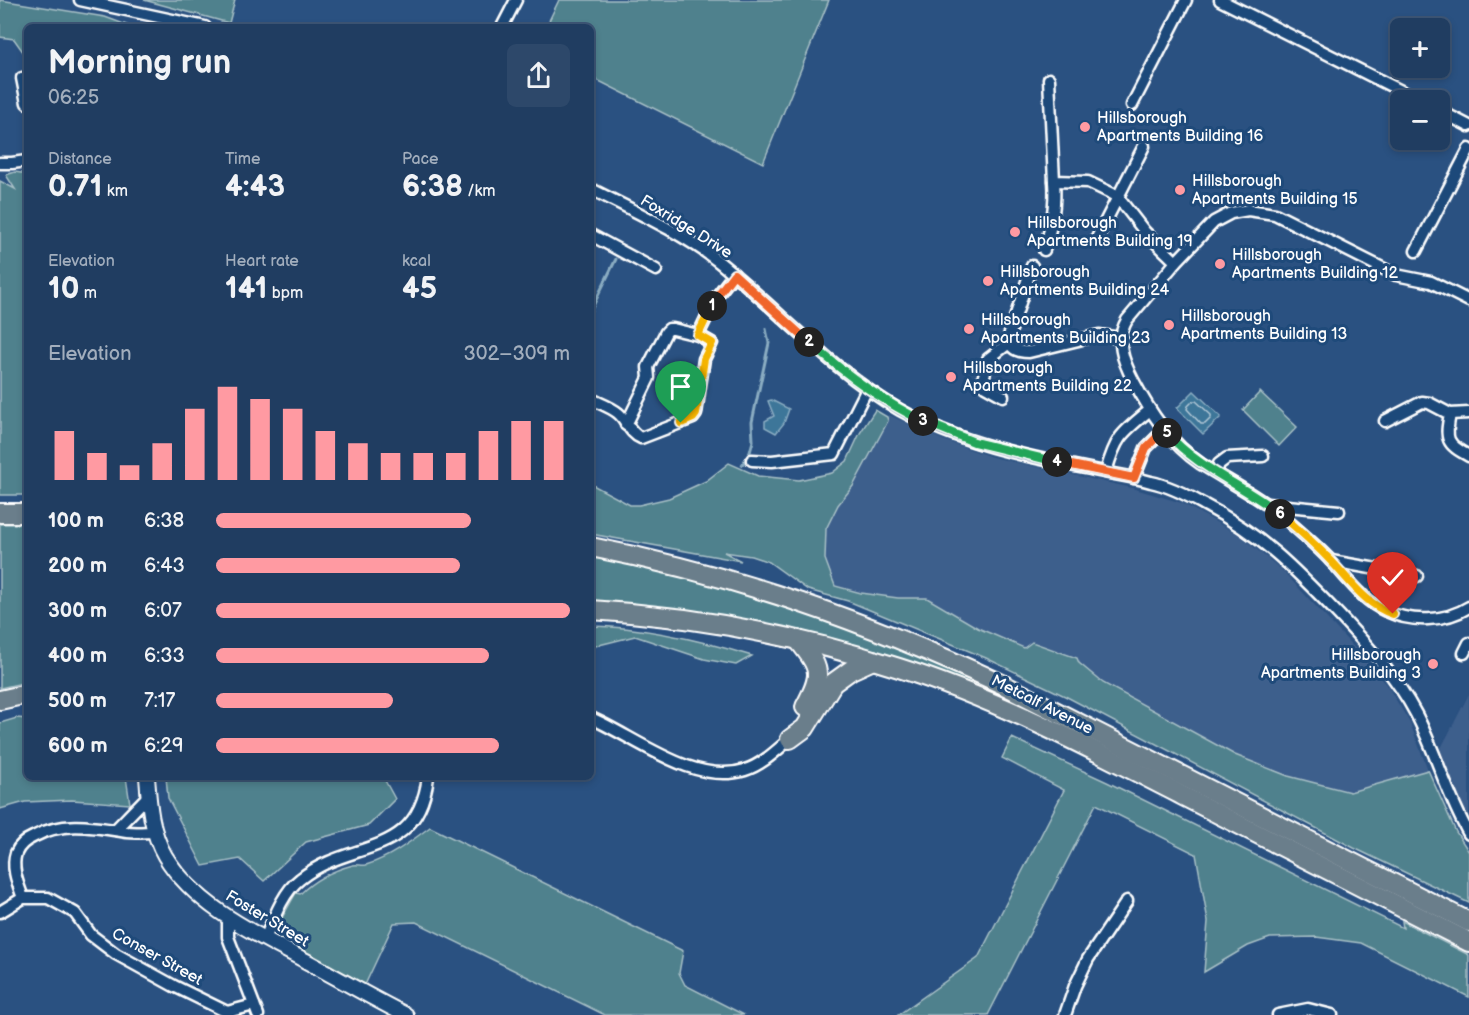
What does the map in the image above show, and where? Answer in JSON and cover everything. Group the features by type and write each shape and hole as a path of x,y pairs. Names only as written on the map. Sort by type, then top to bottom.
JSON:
{"highway":[{"path":"3,513 24,513"},
{"name":"Metcalf Avenue","path":"594,548 741,583 828,611 937,654 1002,684 1469,922"},
{"name":"Metcalf Avenue","path":"594,610 684,619 798,640 873,660 962,691 1058,733 1469,942"},
{"path":"790,739 817,680 818,672 815,662 798,640"},
{"path":"790,739 805,728 833,683 850,670 873,660"},
{"path":"0,700 24,695"}],"street":[{"path":"80,0 191,24"},
{"path":"504,24 516,0"},
{"path":"1132,105 1186,0"},
{"path":"1220,0 1399,90"},
{"path":"1044,250 1055,209 1049,79"},
{"path":"1450,116 1469,126"},
{"path":"1097,238 1144,146"},
{"path":"1416,251 1469,149"},
{"path":"0,163 24,161"},
{"path":"1054,181 1088,182 1117,196 1145,232 1176,262"},
{"name":"Foxridge Drive","path":"594,191 710,255 823,355 904,412 968,440 1000,450 1166,486 1212,508 1252,532 1294,567 1382,661 1404,693 1425,731 1469,834"},
{"path":"1468,611 1448,617 1411,618 1389,612 1365,598 1304,534 1267,504 1201,464 1164,430 1150,410 1123,360 1121,338 1127,320 1176,262 1221,218 1242,211 1264,211 1285,219 1396,274 1431,282 1469,301"},
{"path":"594,237 656,270"},
{"path":"1032,266 1009,336 1009,343 1015,350 1024,352 1099,335 1121,338"},
{"path":"698,335 717,296 734,274"},
{"path":"594,400 619,413 626,424 641,438 693,418 696,414 704,359 712,343 698,335 673,329 666,332 648,367 650,377 648,383 626,424"},
{"path":"1003,396 985,386 983,380 988,359 1009,343"},
{"path":"752,460 834,454 867,388"},
{"path":"1385,421 1422,402 1429,403 1450,414 1469,413"},
{"path":"1106,472 1112,450 1119,437 1150,410"},
{"path":"1450,414 1448,440 1453,447 1469,456"},
{"path":"1134,478 1146,448 1164,430"},
{"path":"1216,472 1219,464 1227,458 1263,456"},
{"path":"1267,504 1339,511"},
{"path":"1331,561 1417,576"},
{"path":"1464,653 1469,643"},
{"path":"594,720 674,760 704,771 746,770 774,754 790,739"},
{"name":"Foster Street","path":"147,780 159,844 171,866 184,880 228,918 406,1015"},
{"path":"265,939 287,895 299,880 316,869 392,839 408,827 423,804 428,780"},
{"path":"116,829 149,795"},
{"path":"0,912 23,898 15,874 16,853 24,842 44,831 65,826 155,832"},
{"name":"Conser Street","path":"23,898 48,898 71,909 80,917 91,935 116,954 221,1010 256,1010"},
{"path":"1065,1015 1088,959 1126,902"},
{"path":"228,918 228,937 256,1010"},
{"path":"1278,1015 1308,1009 1332,1015"}],"shaded area":[{"path":"889,415 943,440 992,457 1132,488 1182,503 1239,535 1282,570 1387,685 1410,723 1428,770 1350,792 1288,776 1235,755 1103,683 1078,663 1032,642 1024,648 978,628 927,598 898,598 861,593 834,586 825,559 826,529 838,505 853,486 888,421"},
{"path":"1469,694 1469,828 1437,756"}],"green space":[{"path":"0,0 105,17 124,24 24,24 24,53 14,39 0,37"},
{"path":"144,0 235,0 229,23"},
{"path":"559,0 829,0 763,163 594,78 594,24 547,24"},
{"path":"15,172 24,174 24,495 0,495 0,181 15,189 6,175"},
{"path":"1260,392 1297,427 1279,446 1243,410"},
{"path":"875,410 887,417 888,421 853,486 838,505 826,529 825,559 835,586 861,593 898,598 927,598 978,628 1024,648 1032,642 1077,658 1079,663 1103,683 1235,755 1288,776 1350,792 1428,770 1456,832 1469,852 1469,903 1354,848 1067,697 986,658 848,601 808,590 769,562 751,556 724,552 741,561 594,535 594,486 630,505 639,505 669,498 706,481 729,463 758,476 799,480 832,473 847,461 860,433"},
{"path":"0,524 24,524 24,683 0,688"},
{"path":"594,558 627,561 772,600 954,670 1469,928 1469,936 953,681 594,605"},
{"path":"594,626 611,627 672,635 752,656 736,665 704,659 635,636 594,646"},
{"path":"17,718 24,719 24,780 126,780 130,804 72,800 25,802 0,809 0,723"},
{"path":"1012,738 1107,782 1403,928 1402,921 1469,955 1469,997 1361,943 1316,937 1270,938 1248,946 1204,972 1208,921 1196,854 1096,804 988,1015 898,1015 978,958 1064,790 1002,758"},
{"path":"166,780 385,780 395,799 369,825 306,842 264,881 240,859 203,866 168,798"},
{"path":"430,827 683,951 679,973 685,985 744,1015 605,1015 416,922 394,923 364,987 275,937 278,925 296,893 300,894 318,880 339,870 353,865 366,865 384,858"}],"water":[{"path":"1194,391 1221,417 1203,434 1177,408"},
{"path":"771,400 789,409 784,423 776,433 765,427 765,421 774,416 768,401"}],"waterway":[{"path":"594,304 616,259"},
{"path":"742,465 750,452 753,441 752,422 769,343 766,329"}],"place":[{"name":"Hillsborough Apartments Building 16","path":"1085,127"},
{"name":"Hillsborough Apartments Building 15","path":"1180,190"},
{"name":"Hillsborough Apartments Building 19","path":"1015,232"},
{"name":"Hillsborough Apartments Building 12","path":"1220,264"},
{"name":"Hillsborough Apartments Building 24","path":"988,281"},
{"name":"Hillsborough Apartments Building 13","path":"1169,325"},
{"name":"Hillsborough Apartments Building 23","path":"969,329"},
{"name":"Hillsborough Apartments Building 22","path":"951,377"},
{"name":"Hillsborough Apartments Building 3","path":"1433,664"}],"route":[{"path":"681,423 693,418 696,414 704,359 712,343 698,335 717,296 734,274 823,355 874,393 904,412 968,440 1000,450 1134,478 1138,463 1146,448 1164,430 1201,464 1263,501 1282,516 1304,534 1365,598 1393,614"}]}
